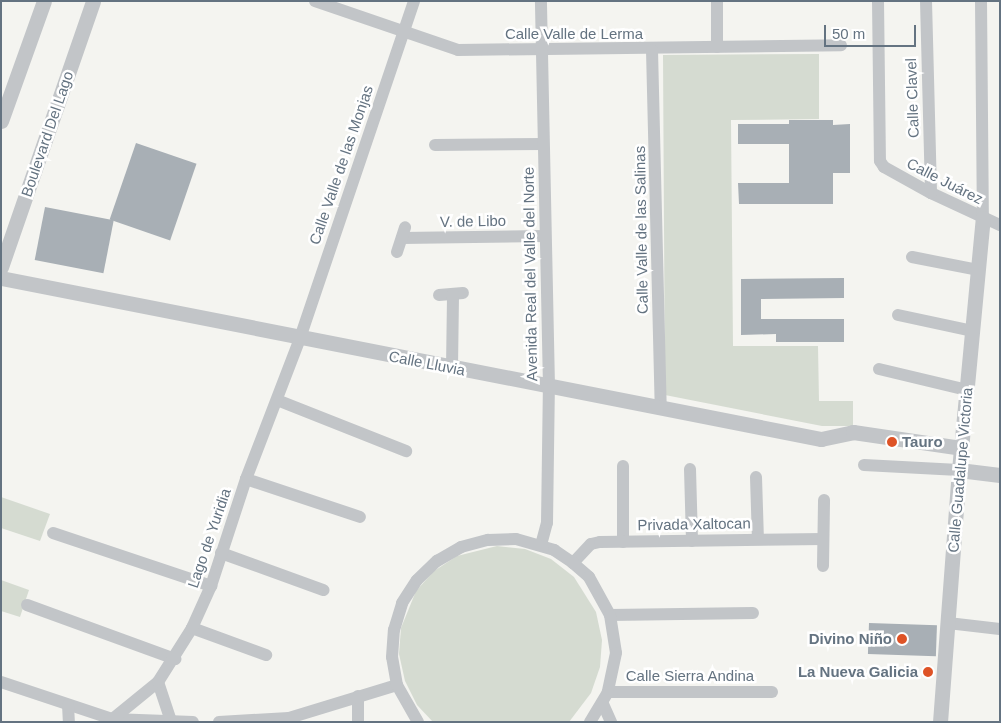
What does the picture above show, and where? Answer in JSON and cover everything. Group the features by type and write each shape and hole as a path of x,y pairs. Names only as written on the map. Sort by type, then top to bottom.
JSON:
{"street":[{"path":"1,121 44,1"},
{"name":"Boulevard Del Lago","path":"1,266 93,1"},
{"name":"Calle Valle de Lerma","path":"315,1 458,50 652,50 841,45"},
{"name":"Calle Valle de las Monjas","path":"300,338 414,1"},
{"name":"Avenida Real del Valle del Norte","path":"541,1 544,236 549,387 547,523 541,545"},
{"path":"717,1 717,48"},
{"name":"Calle Juárez","path":"878,1 880,161 884,167 931,194 1000,225"},
{"name":"Calle Clavel","path":"926,1 931,194"},
{"path":"981,1 983,218"},
{"name":"Calle Valle de las Salinas","path":"652,50 661,408"},
{"path":"435,145 543,144"},
{"name":"Calle Guadalupe Victoria","path":"940,722 959,470 983,218"},
{"name":"V. de Libo","path":"397,252 403,233 544,236"},
{"path":"912,257 978,270"},
{"name":"Calle Lluvia","path":"1,278 821,440 853,432 961,448"},
{"path":"439,295 458,294 452,368"},
{"path":"898,315 973,331"},
{"name":"Lago de Yuridia","path":"110,721 158,682 175,659 192,628 211,586 246,479 300,338"},
{"path":"879,369 967,390"},
{"path":"277,400 406,451"},
{"path":"864,465 959,470 1000,475"},
{"path":"623,466 623,542"},
{"path":"690,469 692,541"},
{"path":"756,478 758,539"},
{"path":"246,479 360,517"},
{"path":"823,566 824,500"},
{"path":"54,533 211,586"},
{"name":"Privada Xaltocan","path":"573,563 591,544 823,539"},
{"path":"418,722 397,684 392,657 394,630 402,604 417,580 437,561 461,547 488,540 516,540 541,545 573,563 589,577 610,615 616,654 608,692 603,704 590,722"},
{"path":"221,552 323,590"},
{"path":"27,605 175,659"},
{"path":"610,615 753,613"},
{"path":"948,623 1000,629"},
{"path":"192,628 266,655"},
{"path":"1,682 110,721 193,722"},
{"path":"158,682 171,721"},
{"path":"218,722 288,720 397,684"},
{"name":"Calle Sierra Andina","path":"608,692 772,692"},
{"path":"358,696 358,722"},
{"path":"603,704 611,722"},
{"path":"68,705 69,722"}],"shaded area":[{"path":"819,54 819,119 731,120 733,346 818,346 819,401 853,401 853,426 822,426 665,395 663,55"},
{"path":"1,497 50,514 40,541 1,528"},
{"path":"497,546 525,549 551,559 574,577 596,612 602,640 600,667 591,693 569,722 433,722 417,705 405,681 399,654 401,628 416,591 434,571 457,556"},
{"path":"1,580 29,590 20,617 1,611"}],"building":[{"path":"789,120 833,120 833,125 850,124 850,173 833,173 833,204 739,204 738,183 789,183 789,144 738,144 738,124 789,124"},
{"path":"136,143 197,164 170,240 110,220"},
{"path":"45,207 114,220 103,273 35,260"},
{"path":"844,278 844,298 761,299 761,319 844,319 844,342 776,342 776,334 741,335 741,279"},
{"name":"Divino Niño","path":"869,623 937,625 936,656 868,654"}],"place":[{"name":"Tauro","path":"892,442"},
{"name":"Divino Niño","path":"902,639"},
{"name":"La Nueva Galicia","path":"928,672"}]}
